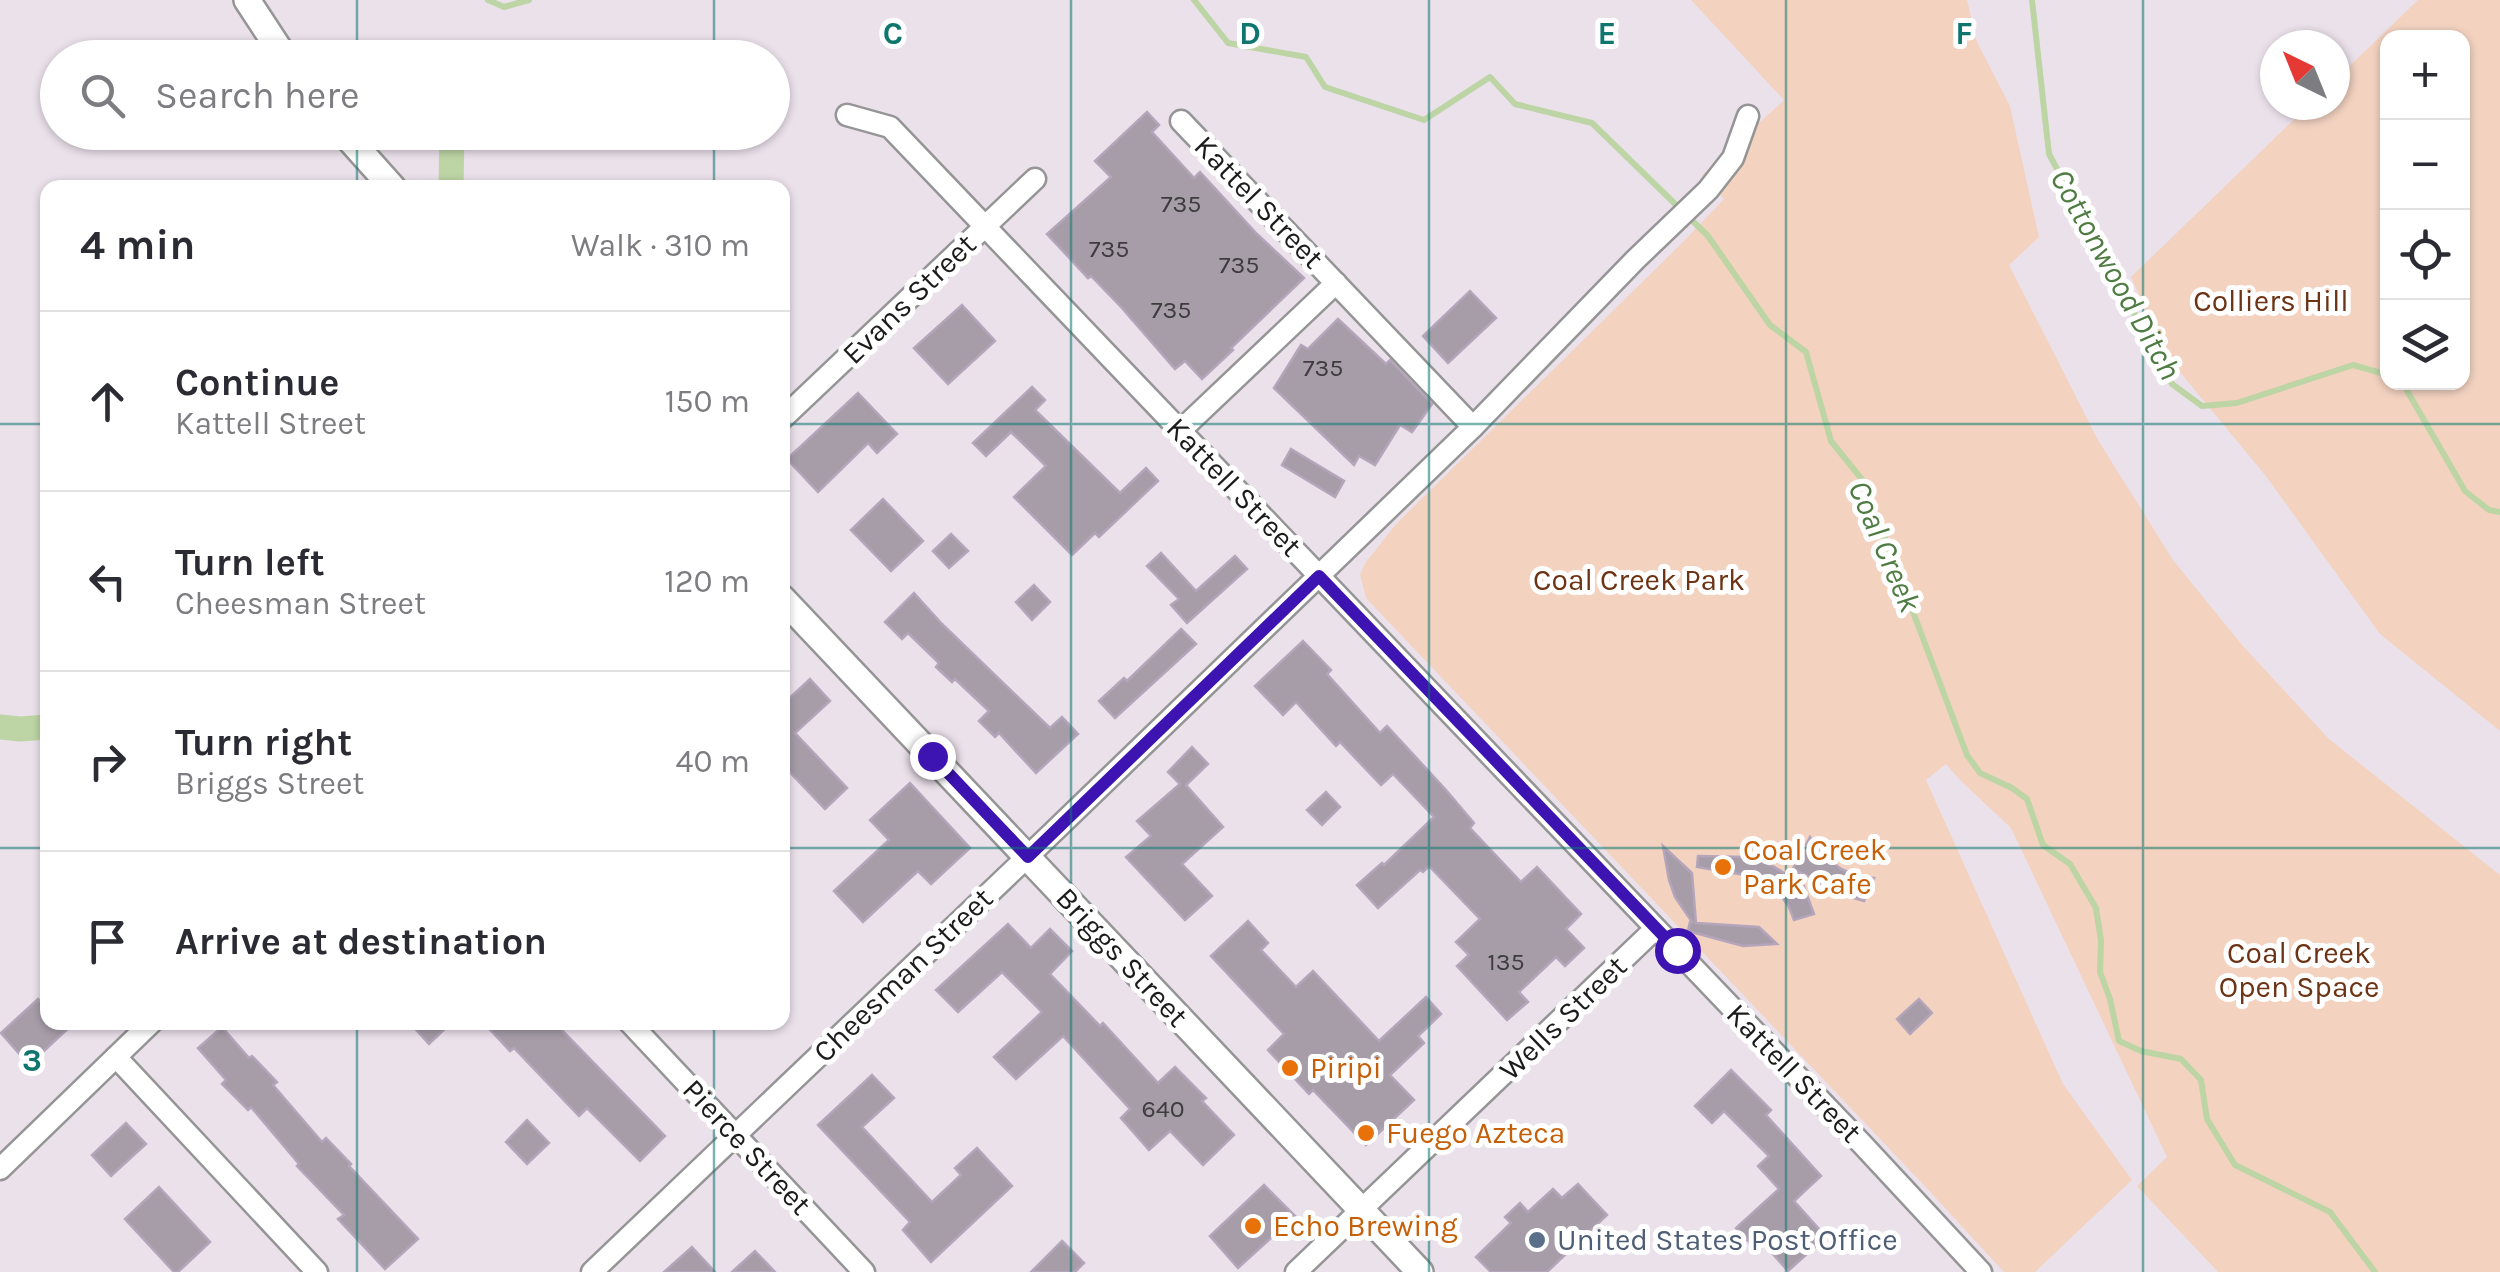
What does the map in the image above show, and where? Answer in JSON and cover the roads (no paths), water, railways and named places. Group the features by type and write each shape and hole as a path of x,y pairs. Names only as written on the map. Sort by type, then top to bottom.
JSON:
{"street":[{"path":"248,0 274,40"},
{"name":"Kattell Street","path":"847,114 890,127 1981,1272"},
{"name":"Cheesman Street","path":"592,1272 1472,427 1708,190 1733,158 1748,116"},
{"name":"Kattel Street","path":"1181,121 1472,427"},
{"path":"359,150 386,180"},
{"name":"Evans Street","path":"790,411 1035,179"},
{"name":"Kattel Street","path":"1180,431 1336,283"},
{"name":"Briggs Street","path":"790,606 1420,1272"},
{"name":"Wells Street","path":"1296,1272 1655,928"},
{"path":"0,1169 144,1030"},
{"name":"Pierce Street","path":"636,1030 864,1272"},
{"path":"116,1057 317,1272"}],"waterway":[{"name":"Coal Creek","path":"488,0 504,7 529,0"},
{"name":"Coal Creek","path":"1194,0 1228,43 1306,57 1325,87 1424,120 1490,77 1515,104 1592,123 1708,236 1770,325 1806,352 1831,441 1864,482 1967,755 1980,773 2027,799 2043,845 2070,864 2096,908 2100,972 2119,1041 2141,1051 2181,1059 2201,1080 2207,1119 2235,1165 2330,1212 2375,1272"},
{"name":"Cottonwood Ditch","path":"2032,0 2049,154 2172,384 2202,406 2237,403 2353,365 2380,373"},
{"path":"451,180 452,150"},
{"name":"Cottonwood Ditch","path":"2407,390 2465,491 2489,510 2500,512"},
{"path":"0,727 40,728"}],"place":[{"name":"Coal Creek Park Cafe","path":"1723,867"},
{"name":"Piripi","path":"1290,1068"},
{"name":"Fuego Azteca","path":"1366,1133"},
{"name":"Echo Brewing","path":"1253,1226"},
{"name":"United States Post Office","path":"1537,1240"}],"park label":[{"name":"Colliers Hill","path":"2271,301"},
{"name":"Coal Creek Park","path":"1639,580"},
{"name":"Coal Creek Open Space","path":"2299,970"}]}
